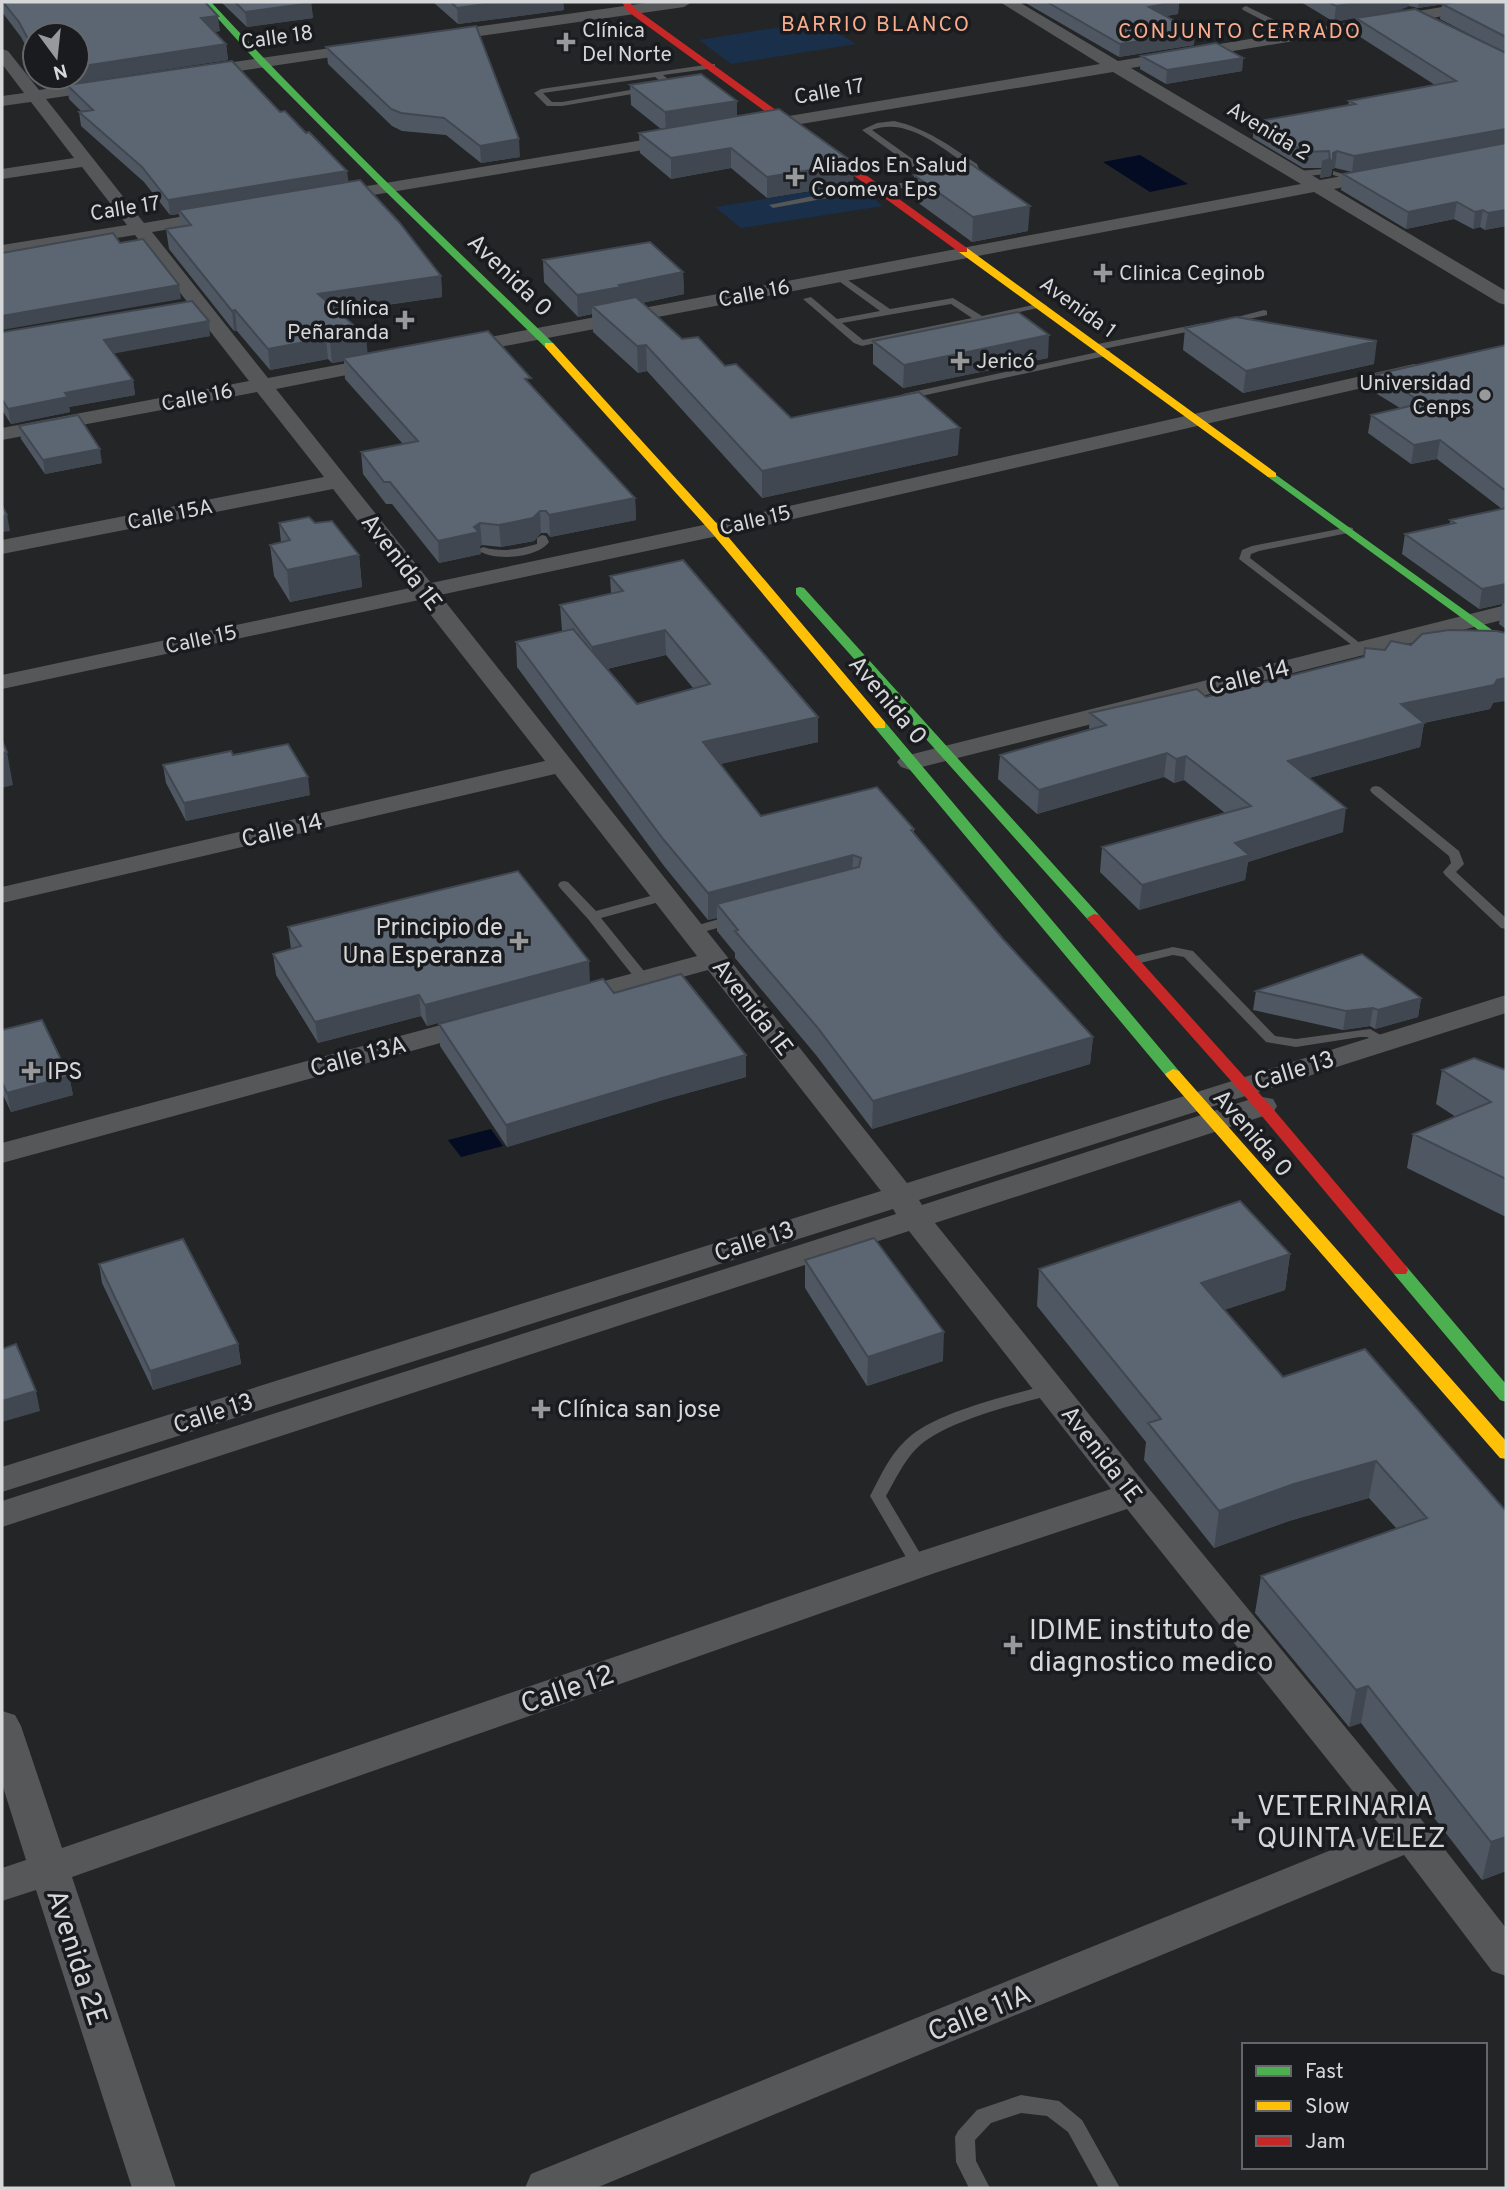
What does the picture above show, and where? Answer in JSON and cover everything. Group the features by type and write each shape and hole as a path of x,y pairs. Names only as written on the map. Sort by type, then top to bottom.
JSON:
{"street":[{"name":"Avenida 0","path":"207,2 262,62 387,188 734,525 910,762 1204,1111 1506,1453"},
{"path":"416,40 628,6 684,2"},
{"name":"Avenida 2","path":"1008,2 1297,174 1320,179 1506,299"},
{"path":"1388,2 1438,27"},
{"name":"Calle 17","path":"745,128 1498,2"},
{"name":"Avenida 1","path":"628,6 1506,646"},
{"path":"276,39 314,77"},
{"name":"Calle 18","path":"182,74 375,46"},
{"name":"Avenida 1E","path":"2,54 1051,1390 1411,1835 1506,1959"},
{"path":"2,101 129,82"},
{"path":"318,200 387,188 424,188 691,137"},
{"path":"2,174 86,161"},
{"path":"400,164 424,188"},
{"name":"Calle 16","path":"433,353 539,334 573,334 1320,179 1356,179 1395,172"},
{"name":"Calle 17","path":"2,251 236,213"},
{"path":"173,309 199,305"},
{"name":"Avenida 0","path":"549,309 573,334"},
{"name":"Calle 16","path":"2,434 407,358"},
{"name":"Calle 15","path":"2,682 425,591 527,559 734,525 1439,364"},
{"name":"Calle 15A","path":"2,547 338,481"},
{"name":"Avenida 0","path":"793,583 944,755 1253,1096 1506,1396"},
{"name":"Calle 14","path":"910,762 1506,612"},
{"name":"Calle 14","path":"2,895 562,765"},
{"path":"549,1004 715,960"},
{"name":"Calle 13","path":"2,1480 907,1206 1253,1096 1386,1042 1506,1004"},
{"name":"Calle 13A","path":"2,1153 509,1015"},
{"name":"Calle 13","path":"2,1514 907,1206"},
{"name":"Calle 12","path":"2,1885 919,1565 1134,1494"},
{"name":"Avenida 2E","path":"2,1726 154,2188"},
{"name":"Calle 11A","path":"547,2188 1411,1835"}],"lane":[{"path":"1245,8 1298,35"},
{"path":"657,74 670,85 562,104 550,104 538,93 657,74 712,66"},
{"path":"936,180 866,130 889,123 906,125 974,166 976,171 958,176"},
{"path":"1336,173 1356,179"},
{"path":"773,205 947,178"},
{"path":"839,277 888,312"},
{"path":"808,299 862,343 1042,306"},
{"path":"835,323 953,301 980,319"},
{"path":"886,401 1264,313"},
{"path":"1349,530 1256,548 1246,552 1244,559 1361,649"},
{"path":"483,550 527,559 544,542 542,538"},
{"path":"1376,790 1455,854 1458,864 1449,872 1506,925"},
{"path":"564,884 643,979"},
{"path":"593,916 665,896"},
{"path":"693,931 742,917"},
{"path":"1130,962 1173,951 1188,954 1271,1040 1296,1043 1360,1032 1370,1033 1386,1042"},
{"path":"919,1565 878,1496 896,1463 917,1438 950,1423 1051,1390"},
{"path":"980,2188 966,2162 965,2137 984,2116 1021,2104 1052,2107 1075,2126 1110,2188"}],"shaded area":[{"path":"818,21 856,44 731,64 699,40"},
{"path":"1140,155 1188,184 1150,192 1103,162"},
{"path":"855,184 883,206 741,228 715,207"},
{"path":"491,1129 503,1146 461,1157 448,1140"}],"building":[{"path":"3,2 205,2 218,16 201,18 226,44 91,65 91,21 21,21 21,26"},
{"path":"235,2 310,2 311,3 245,12"},
{"path":"451,2 499,2 457,8"},
{"path":"1047,2 1175,2 1149,7 1195,32 1120,44"},
{"path":"1328,2 1365,2 1336,6"},
{"path":"1506,2 1506,37 1442,4"},
{"path":"1415,9 1506,53 1506,129 1354,156 1337,151 1333,153 1333,160 1322,162 1330,159 1329,151 1305,152 1254,122 1355,104 1349,101 1456,81 1356,18"},
{"path":"476,26 519,139 480,146 444,118 401,113 391,109 326,47"},
{"path":"1216,43 1243,58 1167,70 1141,56"},
{"path":"232,61 280,112 285,111 306,133 309,132 347,171 168,200 142,167 79,112 93,110 73,91 91,91 91,82"},
{"path":"701,74 737,101 665,112 630,85"},
{"path":"779,109 854,163 767,177 731,148 671,158 639,133"},
{"path":"1506,143 1506,210 1475,212 1457,202 1408,212 1343,174"},
{"path":"971,164 1030,206 973,217 914,175"},
{"path":"360,180 399,222 441,276 318,294 366,336 330,342 326,338 268,349 235,310 232,311 166,229 191,225 179,210"},
{"path":"113,233 120,243 143,239 179,285 2,316 2,253"},
{"path":"650,242 683,272 577,295 543,260"},
{"path":"636,297 682,339 698,337 725,366 736,364 791,418 919,392 960,428 762,471 646,345 637,346 592,306"},
{"path":"192,301 209,321 104,340 133,380 65,393 68,397 8,409 2,399 2,332"},
{"path":"1018,312 1049,335 904,365 873,341"},
{"path":"1236,317 1377,341 1246,371 1185,328"},
{"path":"488,331 531,378 525,379 635,498 549,515 546,511 540,511 533,518 499,525 480,523 474,527 479,532 438,541 390,482 384,482 361,452 418,441 343,358"},
{"path":"1506,345 1506,491 1440,440 1414,445 1371,415 1423,403 1377,374"},
{"path":"78,415 100,449 43,460 19,426"},
{"path":"1506,508 1506,584 1482,589 1405,534 1455,523 1450,520"},
{"path":"309,517 315,523 332,521 359,555 287,570 270,545 290,540 279,523"},
{"path":"683,560 818,717 703,742 761,816 877,787 1003,939 1093,1037 873,1101 817,1027 735,931 738,930 717,904 859,867 861,858 853,855 708,893 663,839 516,642 573,629 637,704 710,684 665,630 592,647 560,605 623,591 610,576"},
{"path":"1449,630 1506,633 1506,678 1497,680 1494,685 1401,704 1424,723 1288,761 1346,808 1235,843 1249,855 1142,885 1102,847 1251,806 1186,756 1176,759 1167,753 1039,790 1000,755 1106,725 1090,713 1197,689 1206,697 1364,657 1365,648 1385,650 1391,641 1411,645 1422,634"},
{"path":"288,744 308,777 184,803 163,765 231,751 233,755"},
{"path":"518,871 589,961 425,1005 419,995 315,1022 273,954 301,946 288,927"},
{"path":"1362,954 1421,998 1378,1010 1373,1008 1346,1011 1256,991"},
{"path":"681,974 746,1055 506,1125 439,1024 603,979 614,993"},
{"name":"IPS","path":"42,1020 69,1076 7,1093 2,1082 2,1030"},
{"path":"1474,1058 1506,1070 1506,1179 1413,1134 1491,1102 1442,1070"},
{"path":"1240,1201 1290,1254 1201,1283 1283,1377 1365,1349 1506,1511 1506,1837 1491,1842 1368,1686 1356,1690 1261,1576 1427,1518 1376,1461 1294,1484 1219,1511 1148,1423 1161,1419 1039,1269"},
{"path":"874,1238 944,1332 868,1357 805,1260"},
{"path":"183,1239 238,1344 150,1371 99,1264"},
{"path":"16,1344 36,1391 2,1401 2,1349"}],"traffic: fast":[{"path":"207,2 262,62 387,188 549,345"},
{"path":"1272,475 1506,646"},
{"path":"800,591 1094,918"},
{"path":"880,725 1173,1074"},
{"path":"1400,1270 1506,1396"}],"traffic: slow":[{"path":"963,250 1272,475"},
{"path":"549,345 715,529 880,725"},
{"path":"1173,1074 1506,1453"}],"traffic: jam":[{"path":"626,2 630,9 963,250"},
{"path":"1094,918 1262,1106 1400,1270"}],"place":[{"name":"Clínica Del Norte","path":"566,42"},
{"name":"Aliados En Salud Coomeva Eps","path":"795,177"},
{"name":"Clinica Ceginob","path":"1103,273"},
{"name":"Clínica Peñaranda","path":"405,320"},
{"name":"Jericó","path":"960,361"},
{"name":"Universidad Cenps","path":"1485,395"},
{"name":"Principio de Una Esperanza","path":"519,941"},
{"name":"IPS","path":"31,1071"},
{"name":"Clínica san jose","path":"541,1409"},
{"name":"IDIME instituto de diagnostico medico","path":"1013,1645"},
{"name":"VETERINARIA QUINTA VELEZ","path":"1241,1821"}],"district":[{"name":"BARRIO BLANCO","path":"876,24"},
{"name":"CONJUNTO CERRADO","path":"1240,31"}]}
